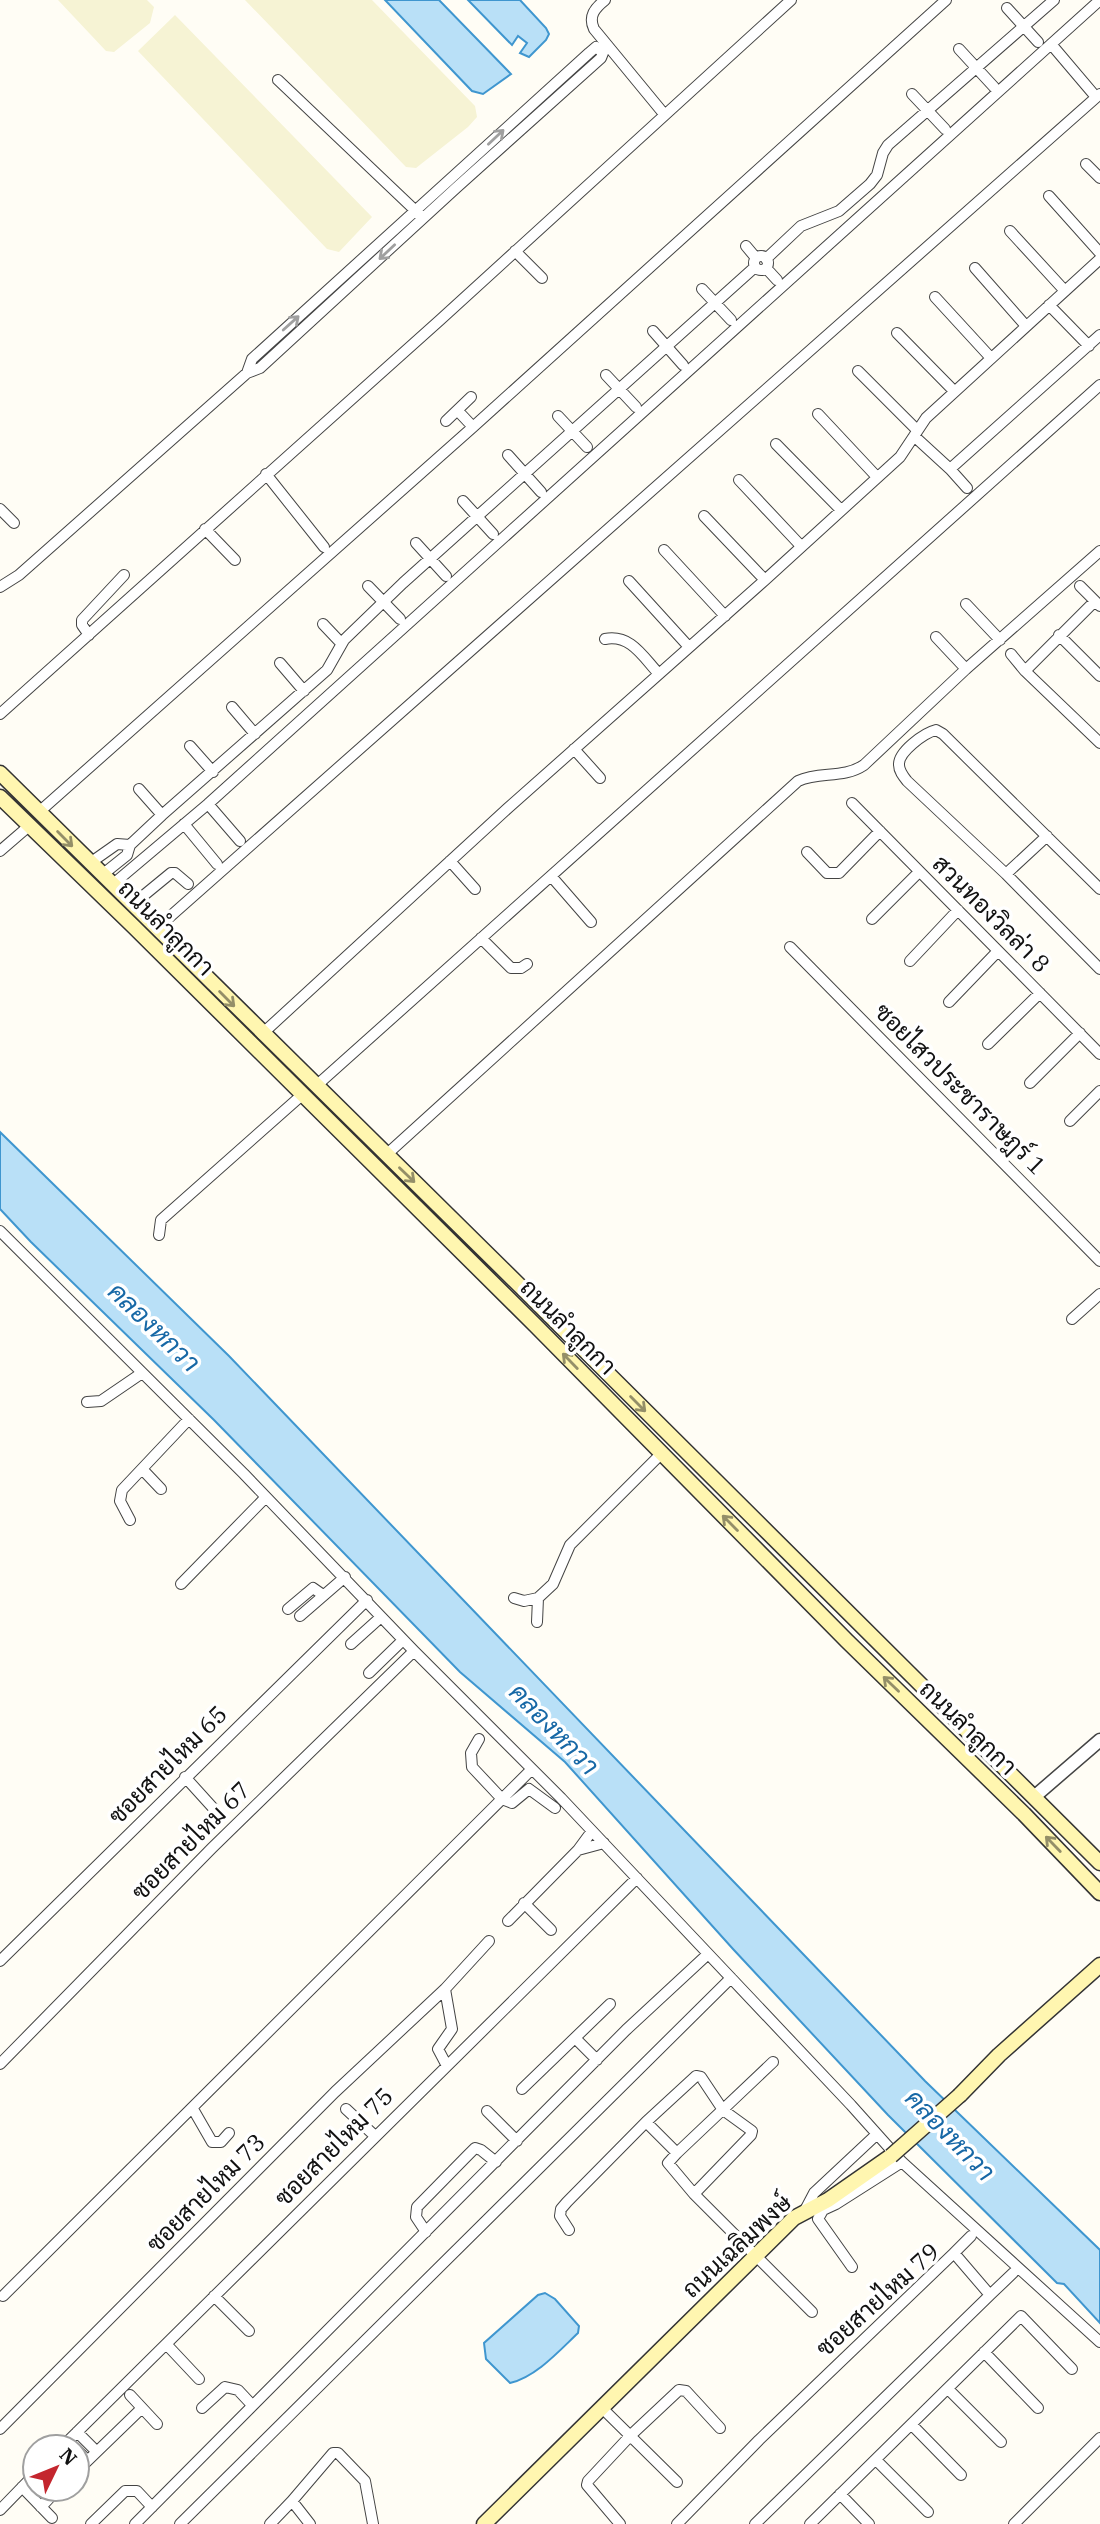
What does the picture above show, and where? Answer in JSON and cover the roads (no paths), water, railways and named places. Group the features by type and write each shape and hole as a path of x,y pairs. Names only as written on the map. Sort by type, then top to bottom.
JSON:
{"main road":[{"name":"ถนนลำลูกกา","path":"0,773 1034,1797 1097,1855"},
{"name":"ถนนลำลูกกา","path":"0,797 535,1325 1100,1893"},
{"name":"ถนนเฉลิมพงษ์","path":"484,2524 799,2215 897,2159 999,2055 1100,1965"}],"street":[{"path":"605,0 592,15 591,23 594,29 664,114"},
{"path":"0,714 791,0"},
{"path":"39,812 473,427 946,0"},
{"path":"107,880 127,855 130,845 327,670 341,643 430,558 801,226 839,211 870,184 877,175 888,145 1054,0"},
{"path":"107,880 208,804 1100,0"},
{"path":"1007,8 1038,42"},
{"path":"156,929 1098,95 1051,44"},
{"path":"0,587 29,566 247,373 260,368 363,274 420,214 523,120 589,53 596,47 599,48 603,53 601,58 523,120"},
{"path":"959,49 994,87"},
{"path":"278,80 420,214"},
{"path":"912,94 945,129"},
{"path":"1086,164 1100,178"},
{"path":"262,1034 877,477 907,449 915,433 954,391 1100,256 1049,196"},
{"path":"247,373 252,359 355,265 420,214"},
{"path":"1010,230 1065,291"},
{"path":"746,246 777,280"},
{"path":"515,251 541,278"},
{"path":"355,265 363,274"},
{"path":"975,268 1026,326"},
{"path":"702,289 731,320"},
{"path":"934,297 991,358"},
{"path":"1049,305 1088,346"},
{"path":"309,307 318,315"},
{"path":"653,331 683,365"},
{"path":"897,333 954,391"},
{"path":"950,469 1100,335"},
{"path":"858,371 967,488"},
{"path":"606,375 636,407"},
{"path":"316,1086 1100,386"},
{"path":"446,421 471,397"},
{"path":"458,411 473,427"},
{"path":"818,414 877,477"},
{"path":"558,416 587,447"},
{"path":"776,444 841,510"},
{"path":"508,455 541,492"},
{"path":"266,474 324,547"},
{"path":"739,480 800,546"},
{"path":"463,501 493,534"},
{"path":"0,509 14,523"},
{"path":"704,516 765,580"},
{"path":"205,529 235,560"},
{"path":"416,543 446,576"},
{"path":"664,550 725,616"},
{"path":"386,1155 798,781 811,775 842,775 858,769 1100,551"},
{"path":"89,635 82,620 124,575"},
{"path":"629,581 689,647"},
{"path":"368,586 400,619"},
{"path":"1025,671 1059,635 1098,604 1080,586"},
{"path":"966,604 1000,640"},
{"path":"323,624 341,643"},
{"path":"1059,635 1100,676"},
{"path":"605,639 615,637 630,642 659,674"},
{"path":"936,637 966,669"},
{"path":"1011,654 1025,671 1100,743"},
{"path":"279,663 303,691"},
{"path":"232,707 255,734"},
{"path":"1100,889 943,734 936,730 927,733 901,755 898,763 907,781 1006,874 1100,969"},
{"path":"190,746 212,772"},
{"path":"574,749 600,778"},
{"path":"139,789 162,816"},
{"name":"สวนทองวิลล่า 8","path":"852,803 1100,1054"},
{"path":"208,804 240,841"},
{"path":"184,824 218,864"},
{"path":"0,851 29,826"},
{"path":"807,852 827,873 839,873 880,831"},
{"path":"1006,874 1047,836"},
{"path":"90,863 117,844 130,845"},
{"path":"450,861 475,889"},
{"path":"872,919 919,872"},
{"path":"132,905 171,873 175,873 188,884"},
{"path":"551,876 591,922"},
{"path":"910,961 958,910"},
{"path":"481,938 511,968 520,968 527,964"},
{"name":"ซอยไสวประชาราษฎร์ 1","path":"790,947 1100,1261"},
{"path":"949,1002 998,951"},
{"path":"988,1044 1040,993"},
{"path":"1030,1083 1080,1033"},
{"path":"1070,1121 1100,1091"},
{"path":"159,1234 161,1220 302,1095"},
{"path":"0,1231 345,1577 403,1640 604,1843 844,2098 897,2159 1100,2342"},
{"path":"1072,1319 1100,1294"},
{"path":"87,1402 101,1401 142,1373"},
{"path":"130,1520 122,1507 121,1493 189,1419"},
{"path":"514,1598 524,1601 538,1598 553,1584 570,1545 661,1454"},
{"path":"142,1469 161,1489"},
{"path":"181,1584 266,1497"},
{"path":"300,1616 345,1577"},
{"path":"288,1609 313,1588 323,1595"},
{"path":"537,1622 538,1598"},
{"name":"ซอยสายไหม 65","path":"0,1961 367,1600"},
{"path":"351,1644 382,1617"},
{"path":"369,1673 403,1640"},
{"name":"ซอยสายไหม 67","path":"0,2064 212,1848 414,1651"},
{"path":"479,1739 471,1753 471,1767 502,1799 512,1803 529,1789 555,1808"},
{"path":"1034,1797 1100,1740"},
{"path":"3,2295 532,1769"},
{"path":"185,1777 215,1809 210,1825"},
{"path":"508,1920 578,1850 592,1832"},
{"path":"578,1850 604,1843"},
{"name":"ซอยสายไหม 75","path":"77,2432 637,1878"},
{"path":"524,1903 551,1930"},
{"name":"ซอยสายไหม 73","path":"0,2430 335,2092 445,1989 489,1941"},
{"path":"135,2524 597,2060 708,1954"},
{"path":"180,2524 731,1979"},
{"path":"445,1989 452,2029 438,2049 447,2066"},
{"path":"522,2089 610,2004"},
{"path":"576,2039 597,2060"},
{"path":"773,2062 668,2163 754,2257 813,2312"},
{"path":"569,2230 560,2216 561,2209 695,2076 701,2077 723,2109 749,2127 751,2135 694,2194"},
{"path":"193,2109 212,2142 221,2142 229,2133"},
{"path":"346,2109 375,2136"},
{"path":"487,2111 517,2141"},
{"path":"646,2122 677,2153"},
{"path":"876,2135 814,2193 799,2215 805,2219 836,2204 897,2159"},
{"path":"426,2232 416,2217 417,2207 475,2148 496,2162"},
{"path":"823,2210 818,2219 852,2267"},
{"path":"954,2253 971,2236"},
{"name":"ซอยสายไหม 79","path":"677,2524 759,2440 954,2253 990,2295"},
{"path":"755,2524 1013,2273"},
{"path":"214,2296 249,2331"},
{"path":"810,2524 1021,2316 1072,2369"},
{"path":"167,2345 199,2379"},
{"path":"984,2352 1038,2408"},
{"path":"202,2408 225,2387 238,2390 252,2404"},
{"path":"620,2524 587,2485 631,2435 682,2389 720,2428"},
{"path":"948,2389 1001,2442"},
{"path":"130,2395 157,2424"},
{"path":"602,2408 677,2482"},
{"path":"91,2456 141,2409"},
{"path":"912,2425 961,2475"},
{"path":"77,2432 96,2451"},
{"path":"1014,2524 1100,2438"},
{"path":"270,2524 333,2453 338,2453 365,2482 373,2524"},
{"path":"876,2460 929,2512"},
{"path":"0,2510 21,2488"},
{"path":"91,2524 125,2491 137,2491 152,2507"},
{"path":"840,2494 869,2524"},
{"path":"292,2501 310,2524"},
{"path":"37,2503 52,2518"},
{"path":"41,2507 45,2503"}],"water":[{"path":"385,0 439,0 511,74 483,94 472,91"},
{"path":"468,0 520,0 549,34 529,57 520,53 527,43 518,36 512,45"},
{"name":"คลองหกวา","path":"0,1132 229,1356 925,2081 1100,2250 1100,2323 1064,2284 1057,2283 888,2115 733,1949 565,1762 460,1672 214,1420 0,1209"},
{"path":"545,2293 555,2299 579,2326 578,2333 538,2369 510,2383 486,2359 484,2343 538,2295"}]}
